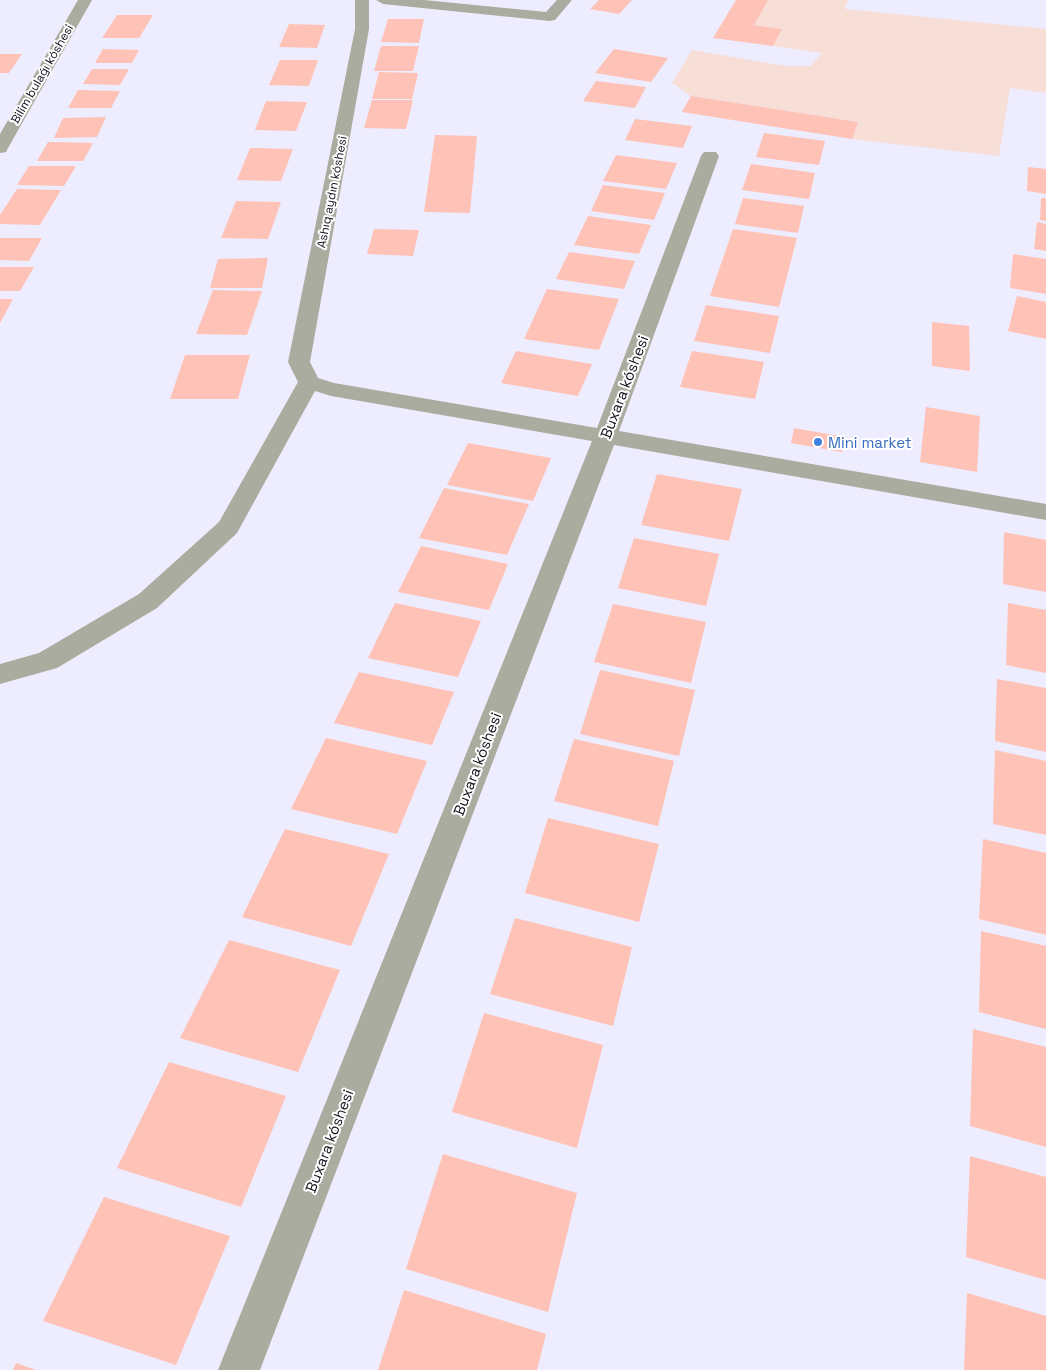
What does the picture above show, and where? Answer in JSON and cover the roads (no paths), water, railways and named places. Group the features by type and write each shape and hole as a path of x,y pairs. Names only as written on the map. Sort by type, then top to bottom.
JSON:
{"street":[{"name":"Bilim bulaǵı kóshesi","path":"0,148 85,0"},
{"name":"Ashıq aydın kóshesi","path":"308,382 300,362 362,29 362,0"},
{"path":"384,0 550,17 565,0"},
{"name":"Buxara kóshesi","path":"238,1370 606,435 710,156"},
{"path":"0,674 47,661 148,601 228,527 308,382 331,389 1046,512"}],"place":[{"name":"Mini market","path":"818,442"}]}
